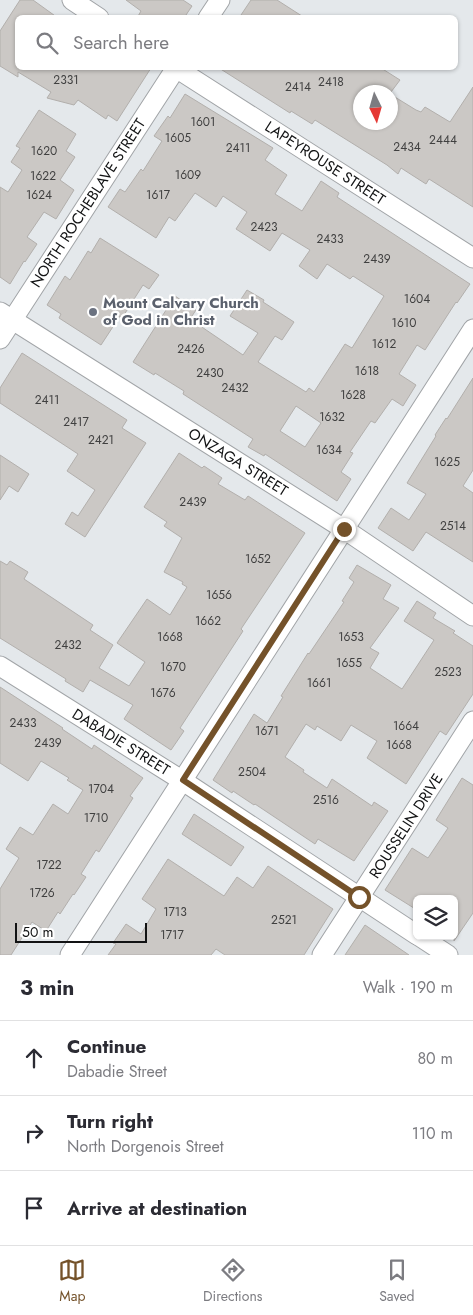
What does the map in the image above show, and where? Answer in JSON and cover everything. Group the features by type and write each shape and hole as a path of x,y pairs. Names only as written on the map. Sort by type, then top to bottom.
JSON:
{"street":[{"path":"72,0 94,15"},
{"path":"210,15 220,0"},
{"name":"NORTH ROCHEBLAVE STREET","path":"0,338 6,316 175,70"},
{"name":"LAPEYROUSE STREET","path":"179,70 473,258"},
{"name":"ONZAGA STREET","path":"6,316 344,529 473,616"},
{"path":"70,955 473,329"},
{"name":"DABADIE STREET","path":"0,666 183,780 413,933"},
{"name":"ROUSSELIN DRIVE","path":"322,955 473,721"},
{"name":"DABADIE STREET","path":"424,940 448,955"}],"building":[{"path":"20,0 33,0 54,15 15,15 15,70 150,70 117,121 108,115 106,119 78,100 74,105 47,98 51,92 18,72 18,77 0,66 0,31"},
{"path":"126,0 183,0 192,6 186,15 139,15 141,11"},
{"path":"251,0 277,0 300,15 241,15"},
{"path":"222,70 384,70 400,80 396,85 353,85 353,130 398,130 398,99 421,112 425,107 450,122 473,87 473,207 429,179 426,184 401,168 398,174 387,165 315,120 312,124 291,111 290,113"},
{"path":"185,94 273,148 265,160 287,175 275,194 302,211 321,181 339,193 337,197 470,284 425,350 417,345 399,374 416,385 403,406 392,399 375,423 371,421 350,452 353,453 341,472 351,479 337,501 265,454 264,456 248,447 253,439 183,394 184,391 133,362 175,296 196,310 190,319 243,355 258,333 230,316 247,290 294,322 282,340 275,336 258,362 306,392 309,388 314,392 345,344 352,348 384,296 353,276 350,279 327,264 317,279 299,266 310,250 282,233 270,251 236,229 247,212 223,196 216,207 195,193 175,221 169,217 156,238 108,207 120,189 125,192 141,169 143,171 162,141 154,136 168,116 170,118","holes":["296,406 321,423 305,447 280,431"]},
{"path":"39,110 76,134 66,151 75,157 60,180 74,190 56,219 44,212 27,237 37,244 10,284 0,277 0,187 8,192 22,170 11,162 20,148 16,146"},
{"path":"100,238 159,275 149,289 143,285 122,318 120,316 101,345 59,318 61,314 47,305 65,276 70,280 88,251 91,253"},
{"path":"22,353 127,420 122,428 146,443 85,537 65,524 72,512 78,516 95,490 67,471 78,454 0,403 0,388"},
{"path":"473,378 473,470 463,486 473,493 473,562 426,532 413,551 378,528 391,508 409,520 426,494 407,483 435,435"},
{"path":"179,453 222,478 218,484 245,500 248,496 305,533 241,629 243,631 180,728 184,731 171,750 124,719 133,705 90,680 83,692 65,681 66,679 0,638 0,561 7,565 10,561 28,572 24,579 93,625 90,630 113,645 99,668 129,686 145,662 117,643 147,599 170,615 187,587 182,584 183,582 164,572 182,538 164,526 167,522 144,507"},
{"path":"0,455 29,474 18,492 9,486 0,500"},
{"path":"357,565 391,585 383,599 399,608 370,648 379,653 370,668 402,689 434,640 404,621 417,601 436,613 433,618 455,631 453,633 473,646 473,694 446,735 440,731 406,784 367,758 377,741 351,725 341,741 317,726 315,730 306,724 285,757 327,788 332,779 372,806 374,802 388,811 354,861 318,839 315,844 255,804 233,791 232,793 213,780 254,714 267,723 283,697 281,696 308,653 344,602 342,601 354,582 349,578"},
{"path":"0,687 92,749 94,745 143,778 130,796 133,798 99,852 96,850 81,874 86,877 60,914 58,912 46,931 32,922 11,955 0,955 0,889 19,858 6,849 20,827 33,835 53,804 68,814 83,790 67,780 69,778 41,761 28,781 0,763"},
{"path":"462,778 473,785 473,913 458,935 458,895 413,895 413,908 385,890 412,848 428,858 448,828 436,820"},
{"path":"194,814 244,847 231,866 182,834"},
{"path":"168,859 224,896 237,877 253,888 268,866 333,909 304,955 225,955 216,949 211,955 108,955 116,944 113,943 126,924 141,934 156,909 142,899"},
{"path":"365,925 409,955 345,955"}],"place":[{"name":"Mount Calvary Church of God in Christ","path":"93,312"}],"route":[{"path":"344,529 183,780 359,897"}]}
